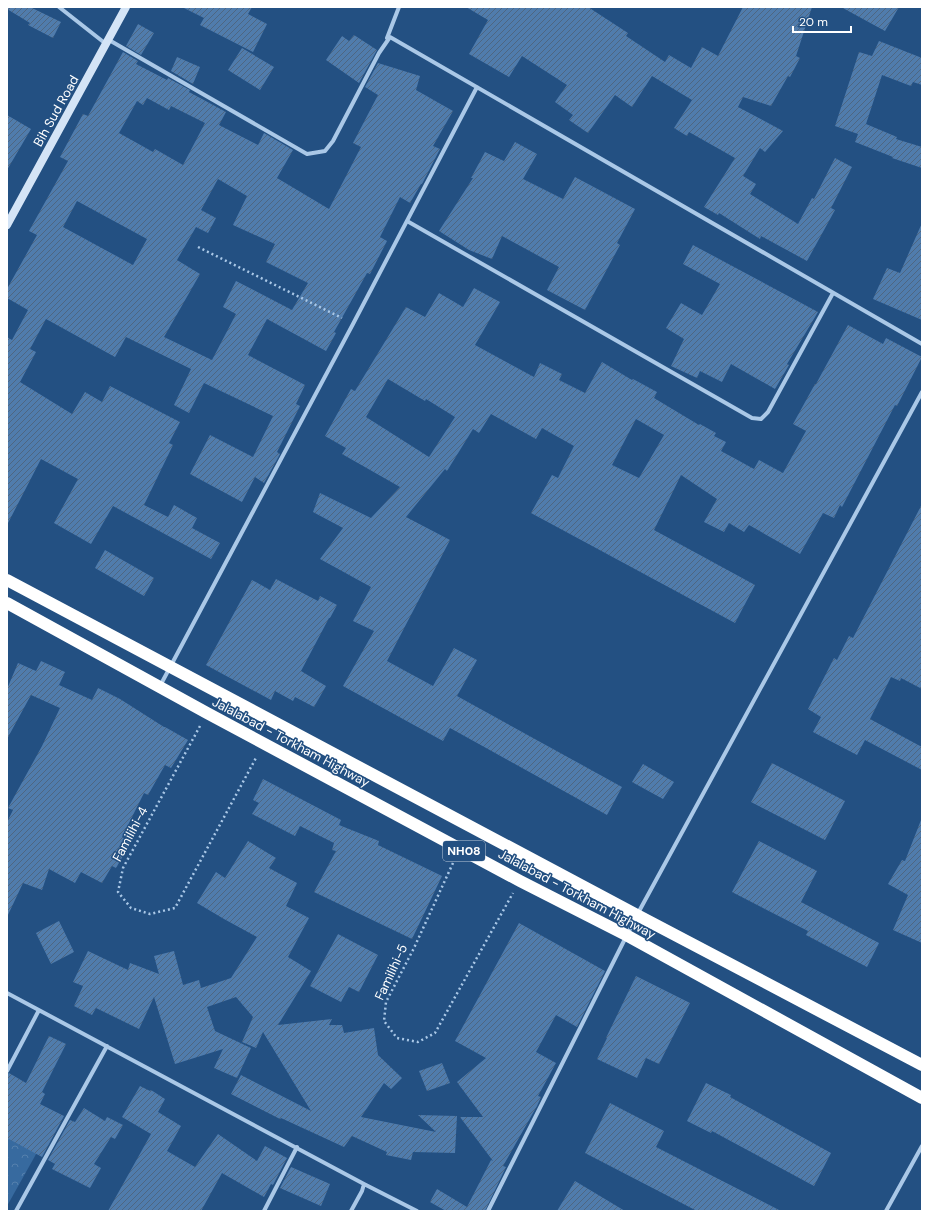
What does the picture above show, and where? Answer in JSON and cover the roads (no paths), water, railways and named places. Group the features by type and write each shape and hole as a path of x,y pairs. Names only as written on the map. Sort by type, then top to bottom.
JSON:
{"highway":[{"name":"Jalalabad - Torkham Highway","path":"7,580 922,1065"},
{"name":"Jalalabad - Torkham Highway","path":"7,603 264,744 520,881 626,935 922,1098"}],"main road":[{"name":"Bih Sud Road","path":"7,225 126,7"}],"street":[{"path":"59,7 106,44 109,40 307,154 325,150 333,141 379,53 390,37 922,344"},
{"path":"386,42 399,7"},
{"path":"160,687 477,87"},
{"path":"407,221 752,418 761,419 768,412 833,293"},
{"path":"488,1211 626,935 922,392"},
{"path":"7,993 417,1211"},
{"path":"7,1071 39,1010"},
{"path":"16,1211 107,1046"},
{"path":"886,1211 922,1146"},
{"path":"264,1211 297,1147"},
{"path":"351,1211 362,1191 364,1184"}]}
